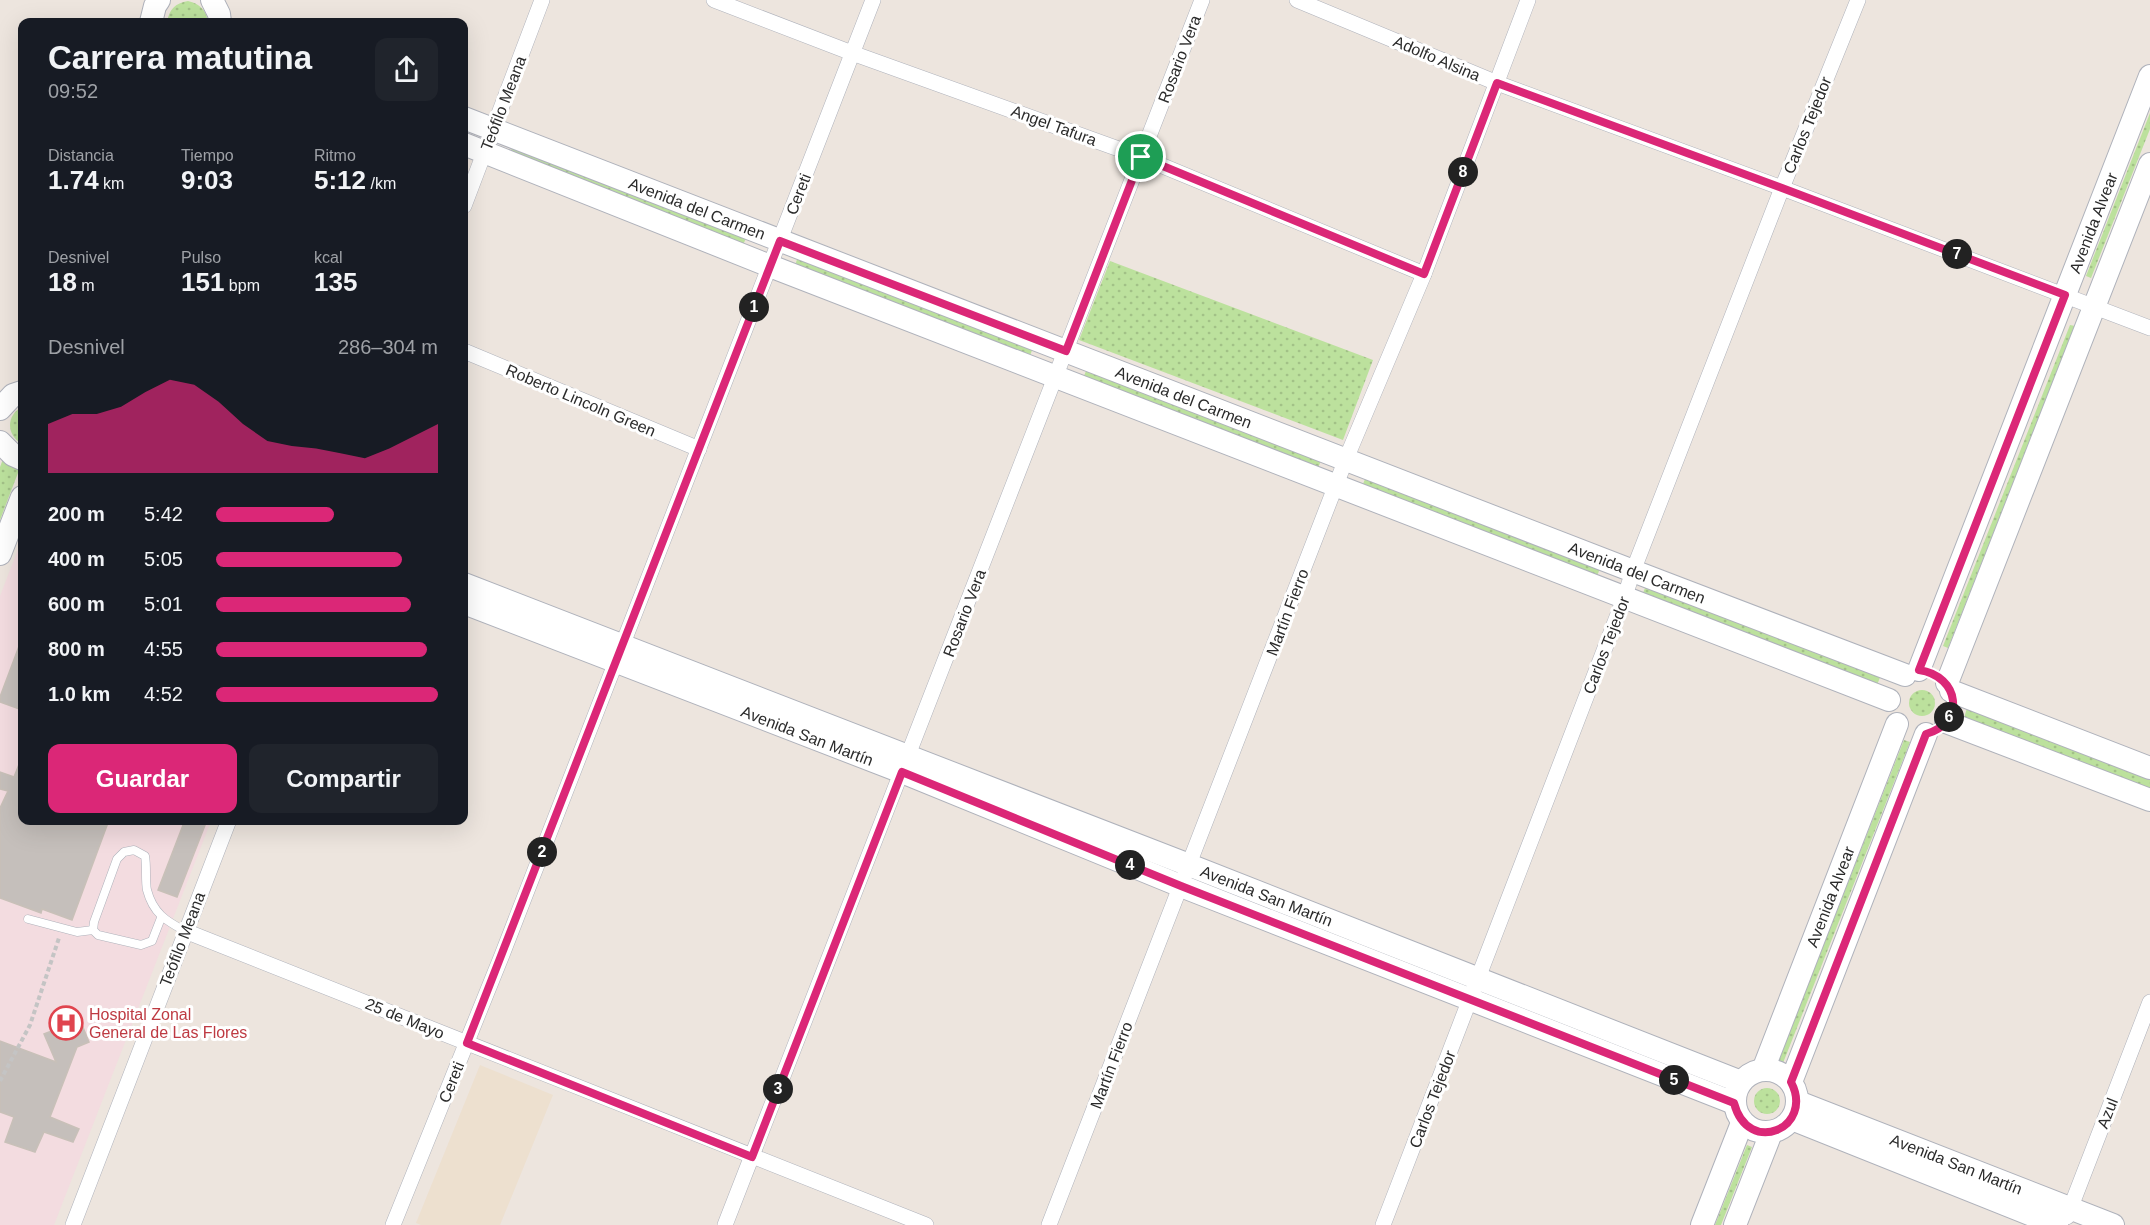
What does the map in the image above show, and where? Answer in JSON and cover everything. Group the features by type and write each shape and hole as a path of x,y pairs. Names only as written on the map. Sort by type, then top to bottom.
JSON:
{"main road":[{"path":"152,18 159,0"},
{"name":"Avenida Alvear","path":"1912,672 2065,295 2150,76"},
{"name":"Avenida del Carmen","path":"468,120 1633,571 1912,672"},
{"name":"Avenida del Carmen","path":"474,148 770,266 1889,700"},
{"name":"Avenida Alvear","path":"1949,687 2150,164"},
{"path":"0,442 18,457"},
{"path":"0,555 18,508"},
{"path":"468,586 620,654"},
{"path":"468,604 620,654"},
{"name":"Avenida San Martín","path":"620,654 1185,875 1478,978 1741,1082"},
{"path":"1949,687 1953,702 1952,712 1946,722 1934,732 1915,734 1897,724 1889,700 1897,681 1912,672 1930,672 1939,676 1949,687 2150,768"},
{"path":"1946,722 2150,800"},
{"name":"Avenida Alvear","path":"1762,1070 1897,724"},
{"name":"Avenida Alvear","path":"1794,1101 1926,734"},
{"name":"Avenida San Martín","path":"1185,875 1738,1113"},
{"path":"1702,1225 1738,1113 1741,1082 1747,1076 1762,1070 1783,1075 1794,1101 2064,1219 2113,1225"},
{"path":"1738,1113 1750,1129 1760,1133 1771,1133 1779,1130 1794,1101"},
{"path":"1735,1225 1771,1133"}],"street":[{"name":"Teófilo Meana","path":"468,183 474,148 493,129 543,0"},
{"name":"Angel Tafura","path":"714,0 852,53 1141,157 1424,274"},
{"name":"Cereti","path":"393,1225 620,654 873,0"},
{"name":"Rosario Vera","path":"725,1225 1202,0"},
{"name":"Adolfo Alsina","path":"1297,0 1497,83 1782,188 2150,328"},
{"name":"Martín Fierro","path":"1049,1225 1346,459 1424,274 1528,0"},
{"name":"Carlos Tejedor","path":"1383,1225 1471,1000 1633,571 1858,0"},
{"name":"Roberto Lincoln Green","path":"468,353 699,449"},
{"name":"Teófilo Meana","path":"73,1225 227,825"},
{"name":"25 de Mayo","path":"185,931 926,1225"},
{"name":"Azul","path":"2064,1219 2150,1002"}],"lane":[{"path":"93,930 117,859 124,852 134,850 145,856 147,889 161,918 185,931"},
{"path":"28,919 77,932 93,930 99,935 141,945 152,941 161,918"}],"path":[{"path":"0,1081 30,1025 63,928"}],"shaded area":[{"name":"Hospital Zonal General de Las Flores","path":"18,549 18,825 209,825 54,1225 0,1225 0,596"},
{"path":"480,1065 553,1095 500,1225 421,1225 416,1223"}],"green space":[{"path":"188,1 196,4 202,8 207,18 168,18 173,8"},
{"path":"2150,113 2150,129 2091,278 2086,276"},
{"path":"514,143 747,236 743,245 510,153"},
{"path":"798,256 1033,348 1029,358 795,266"},
{"path":"1110,261 1373,360 1343,440 1079,340"},
{"path":"2070,325 2075,326 1948,648 1943,646"},
{"path":"1088,366 1322,458 1318,468 1084,376"},
{"path":"17,411 18,441 13,436 10,425"},
{"path":"3,459 18,464 18,473 0,520 0,467"},
{"path":"1367,474 1601,566 1597,576 1363,484"},
{"path":"1647,583 1881,675 1877,685 1643,593"},
{"path":"1922,690 1931,694 1935,703 1931,712 1922,716 1913,712 1909,703 1913,694"},
{"path":"1967,708 2150,780 2150,791 1964,718"},
{"path":"1904,740 1910,742 1783,1063 1778,1061"},
{"path":"1767,1088 1776,1092 1780,1101 1776,1110 1767,1114 1758,1110 1754,1101 1758,1092"},
{"path":"1747,1145 1752,1147 1721,1225 1715,1225"}],"building":[{"path":"18,649 18,709 0,702"},
{"path":"18,767 18,825 107,825 72,920 42,909 41,913 0,898 0,808 8,791 0,789 0,772 14,777"},
{"path":"183,825 205,825 177,897 158,890"},
{"path":"80,1020 89,1042 77,1047 50,1117 79,1129 73,1142 44,1132 35,1152 5,1142 14,1117 0,1112 0,1041 56,1062 44,1034"}],"place":[{"name":"Hospital Zonal General de Las Flores","path":"66,1023"}],"route":[{"path":"1497,83 2065,295 1919,670 1939,676 1947,683 1953,702 1952,712 1946,722 1934,732 1926,734 1791,1082 1798,1102 1792,1119 1779,1130 1760,1133 1750,1129 1737,1115 1734,1103 1181,886 902,772 752,1157 467,1043 780,241 1066,351 1141,157 1424,274 1497,83"}]}
